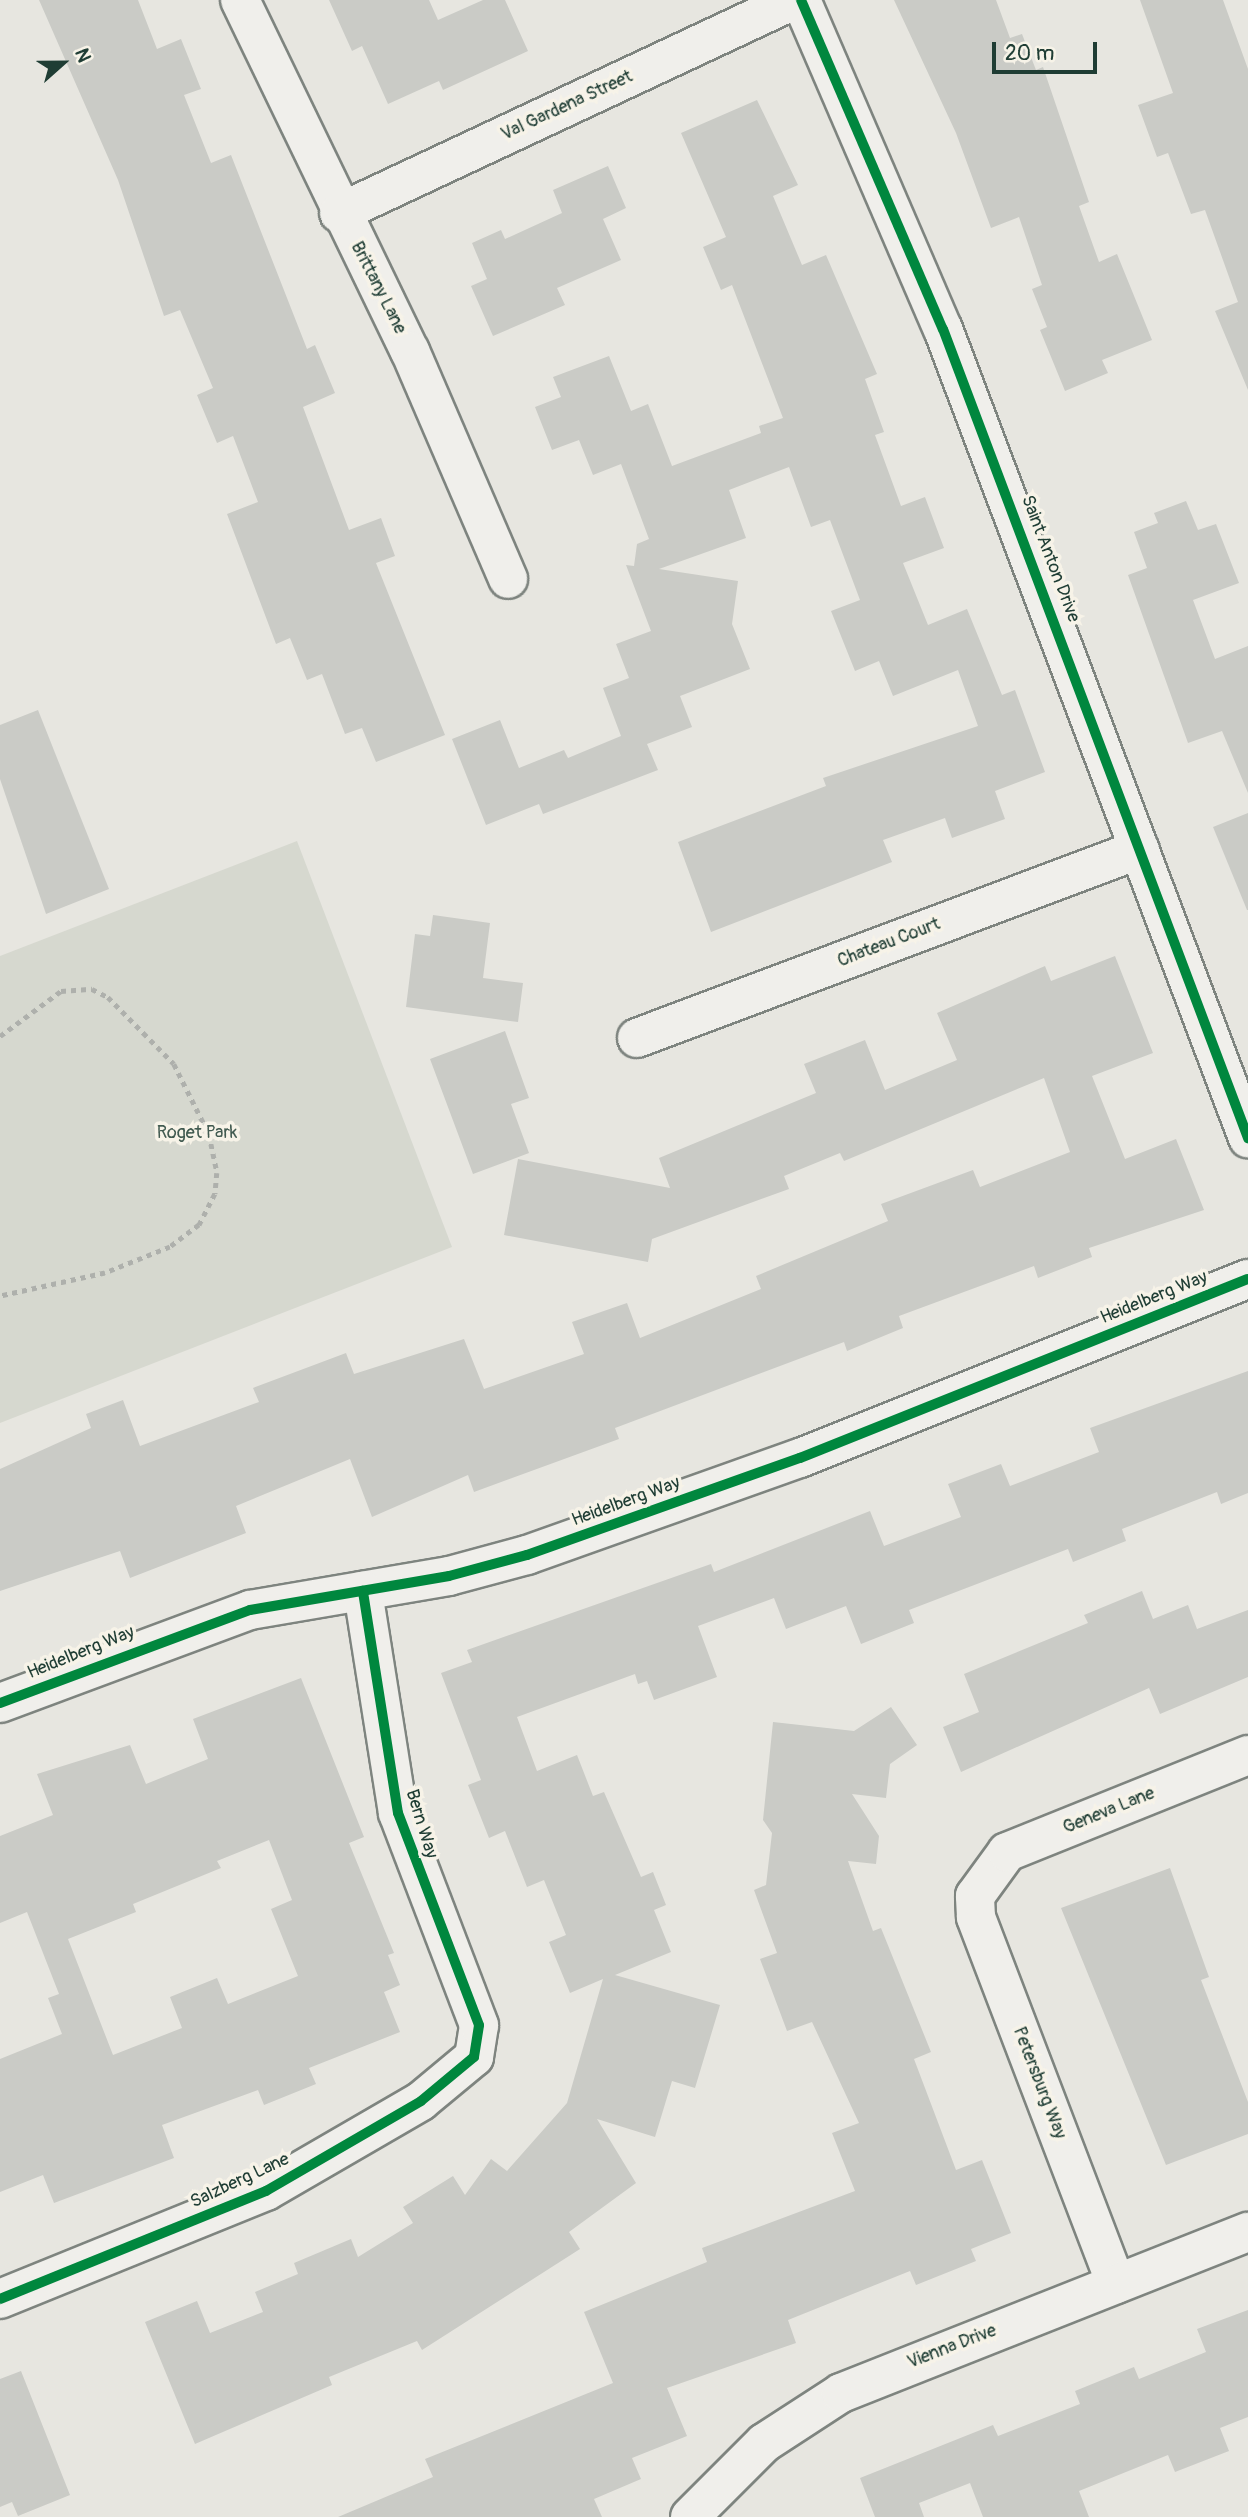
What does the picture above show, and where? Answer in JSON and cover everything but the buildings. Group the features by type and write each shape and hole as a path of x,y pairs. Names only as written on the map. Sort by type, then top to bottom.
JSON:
{"street":[{"name":"Brittany Lane","path":"240,0 340,213 410,351 508,579"},
{"name":"Val Gardena Street","path":"340,213 794,0"},
{"name":"Saint Anton Drive","path":"801,0 939,317 1248,1138"},
{"name":"Chateau Court","path":"637,1038 1140,849"},
{"name":"Heidelberg Way","path":"0,1703 226,1618 449,1576 566,1542 800,1458 1248,1279"},
{"name":"Bern Way","path":"363,1591 397,1813 473,2008 480,2040 474,2057"},
{"name":"Geneva Lane","path":"981,1881 1007,1852 1248,1755"},
{"name":"Petersburg Way","path":"981,1881 976,1917 1116,2284"},
{"name":"Salzberg Lane","path":"0,2299 266,2191 421,2101 474,2057"},
{"name":"Vienna Drive","path":"690,2517 764,2443 814,2406 871,2378 1248,2232"}],"path":[{"path":"0,1036 61,991 92,989 108,997 174,1064 209,1134 218,1173 199,1225 170,1247 106,1273 0,1296"}],"green space":[{"name":"Roget Park","path":"297,841 452,1247 0,1423 0,956"}],"cycle path":[{"path":"801,0 943,329 1248,1138"},
{"path":"0,1703 250,1610 449,1576 527,1555 800,1458 1248,1279"},
{"path":"0,2299 266,2191 421,2101 474,2057 479,2025 398,1813 363,1591"}]}
